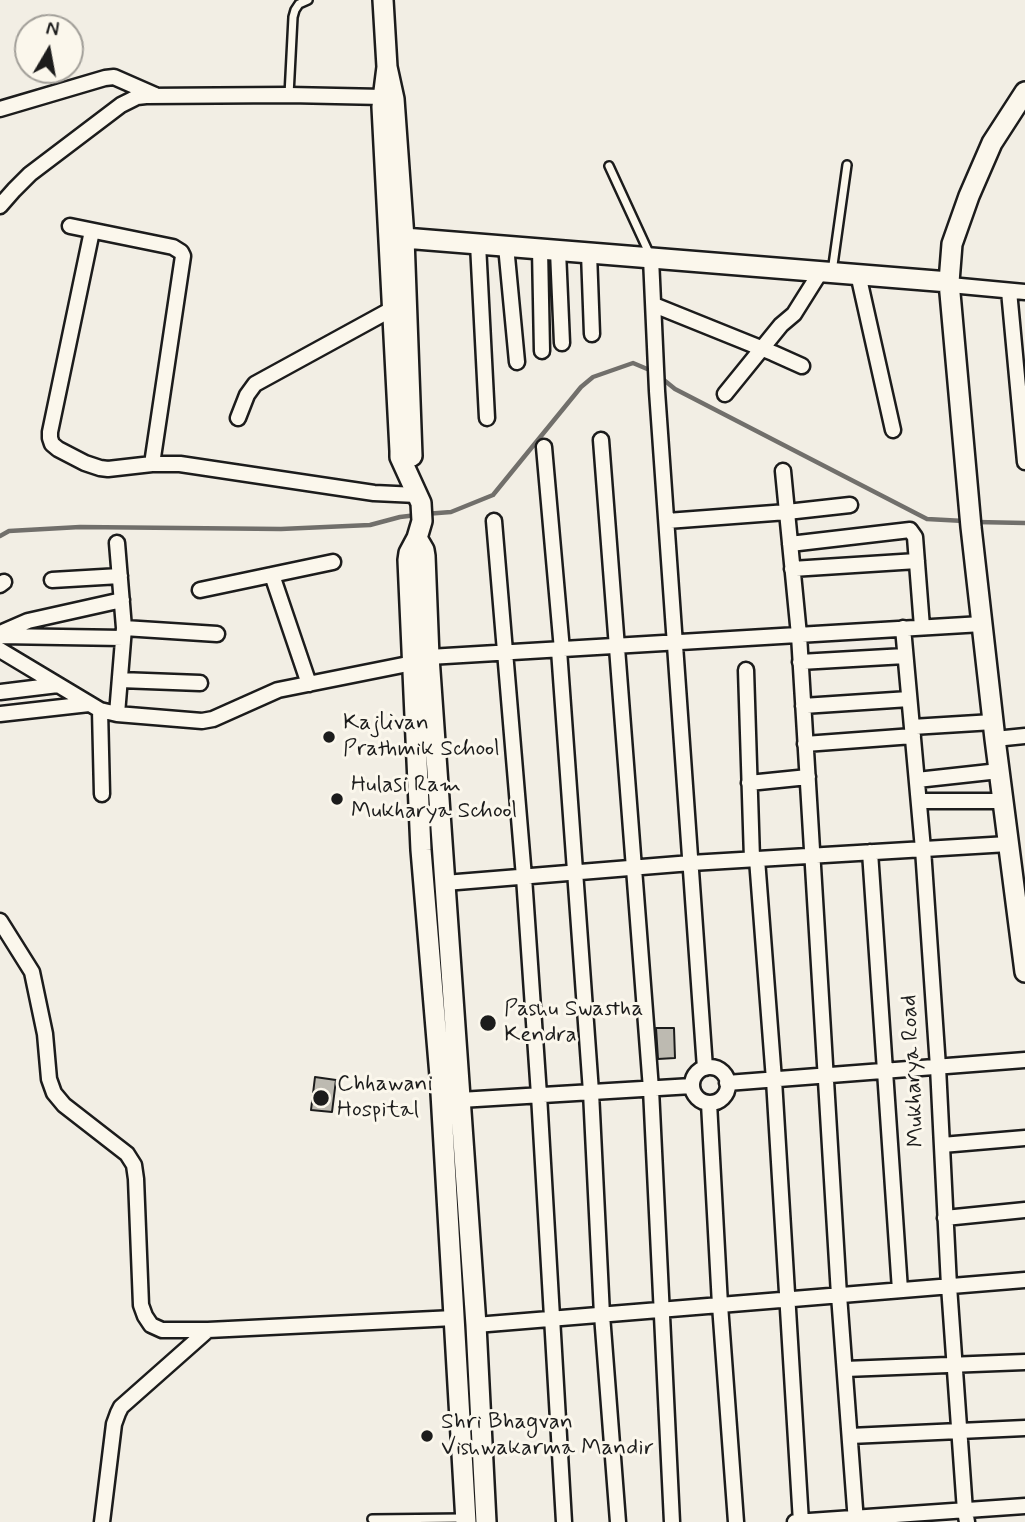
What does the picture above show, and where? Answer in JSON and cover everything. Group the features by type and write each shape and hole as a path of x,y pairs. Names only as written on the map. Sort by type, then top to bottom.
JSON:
{"main road":[{"path":"383,0 387,67 394,99 404,238 413,448 424,550 421,850 440,1076 466,1520"},
{"path":"387,67 382,107 400,457 418,508"},
{"path":"1025,92 992,143 969,196 952,244 950,284 970,519 1008,844 1021,904 1025,972"},
{"path":"404,238 858,274 950,284"},
{"path":"421,660 445,883 476,1325 486,1522"}],"street":[{"path":"0,109 114,77 157,96"},
{"path":"0,206 30,174 121,105 137,97 383,97"},
{"path":"71,226 173,247 183,256 152,464"},
{"path":"92,231 50,438 52,444 92,466 108,469 180,464 374,493 418,508"},
{"path":"478,244 487,418"},
{"path":"506,246 517,362"},
{"path":"549,250 562,343"},
{"path":"542,351 549,250"},
{"path":"589,253 592,334"},
{"path":"651,258 657,391 705,1068"},
{"path":"725,394 768,351 781,325 794,314 827,272"},
{"path":"858,274 893,429"},
{"path":"950,284 1025,292"},
{"path":"1009,291 1025,462"},
{"path":"654,305 802,366"},
{"path":"238,418 247,396 256,384 392,309"},
{"path":"601,440 651,1088 672,1522"},
{"path":"544,447 561,650 591,1092 602,1315 618,1522"},
{"path":"783,471 799,635 839,1295 856,1520"},
{"path":"667,521 850,505"},
{"path":"494,521 524,877 564,1522"},
{"path":"790,544 906,530 913,533 922,627"},
{"path":"117,543 124,633 117,714"},
{"path":"792,569 916,561"},
{"path":"200,590 333,562"},
{"path":"272,575 309,684"},
{"path":"52,580 120,576"},
{"path":"0,635 29,621 122,600"},
{"path":"0,650 94,707 117,714 207,720 278,690 421,660 982,624"},
{"name":"Mukharya Road","path":"903,628 923,849 954,1366 966,1516"},
{"path":"0,635 217,634"},
{"path":"800,662 905,656"},
{"path":"746,670 754,859 774,1080 801,1522"},
{"path":"120,680 200,683"},
{"path":"0,692 58,685"},
{"path":"803,706 909,699"},
{"path":"0,715 94,707"},
{"path":"94,707 102,794"},
{"path":"806,744 912,732 994,730 1025,736"},
{"path":"917,780 999,771"},
{"path":"750,783 808,777"},
{"path":"919,802 1003,801"},
{"path":"445,883 691,863 1008,844"},
{"path":"870,852 900,1290"},
{"path":"0,921 32,972 45,1034 49,1079 54,1093 64,1105 127,1154 134,1165 141,1305 151,1325 162,1330 208,1330 454,1318"},
{"path":"727,1083 1025,1060"},
{"path":"711,1067 722,1072 727,1083 724,1095 709,1103 697,1097 692,1086 695,1074 705,1068 711,1067"},
{"path":"460,1100 692,1086"},
{"path":"709,1103 736,1522"},
{"path":"942,1145 1025,1138"},
{"path":"945,1217 1025,1210"},
{"path":"476,1325 1025,1280"},
{"path":"102,1522 114,1424 121,1407 208,1330"},
{"path":"845,1369 1025,1362"},
{"path":"849,1436 1025,1428"},
{"path":"793,1522 966,1516 1025,1506"}],"lane":[{"path":"289,95 293,17 299,4 308,0"},
{"path":"827,272 847,165"},
{"path":"609,166 651,258"},
{"path":"372,1520 466,1520"}],"building":[{"path":"656,1028 674,1028 675,1058 658,1059"},
{"path":"315,1077 336,1080 332,1112 311,1110"}],"waterway":[{"path":"425,514 451,512 493,495 581,387 593,377 633,363 652,371"},
{"path":"659,376 675,389 927,519 964,521"},
{"path":"0,536 9,531 80,527 281,529 370,525 417,515"},
{"path":"976,522 1025,523"}],"place":[{"name":"Kajlivan Prathmik School","path":"329,737"},
{"name":"Hulasi Ram Mukharya School","path":"337,799"},
{"name":"Pashu Swastha Kendra","path":"488,1023"},
{"name":"Chhawani Hospital","path":"321,1098"},
{"name":"Shri Bhagvan Vishwakarma Mandir","path":"427,1436"}]}
